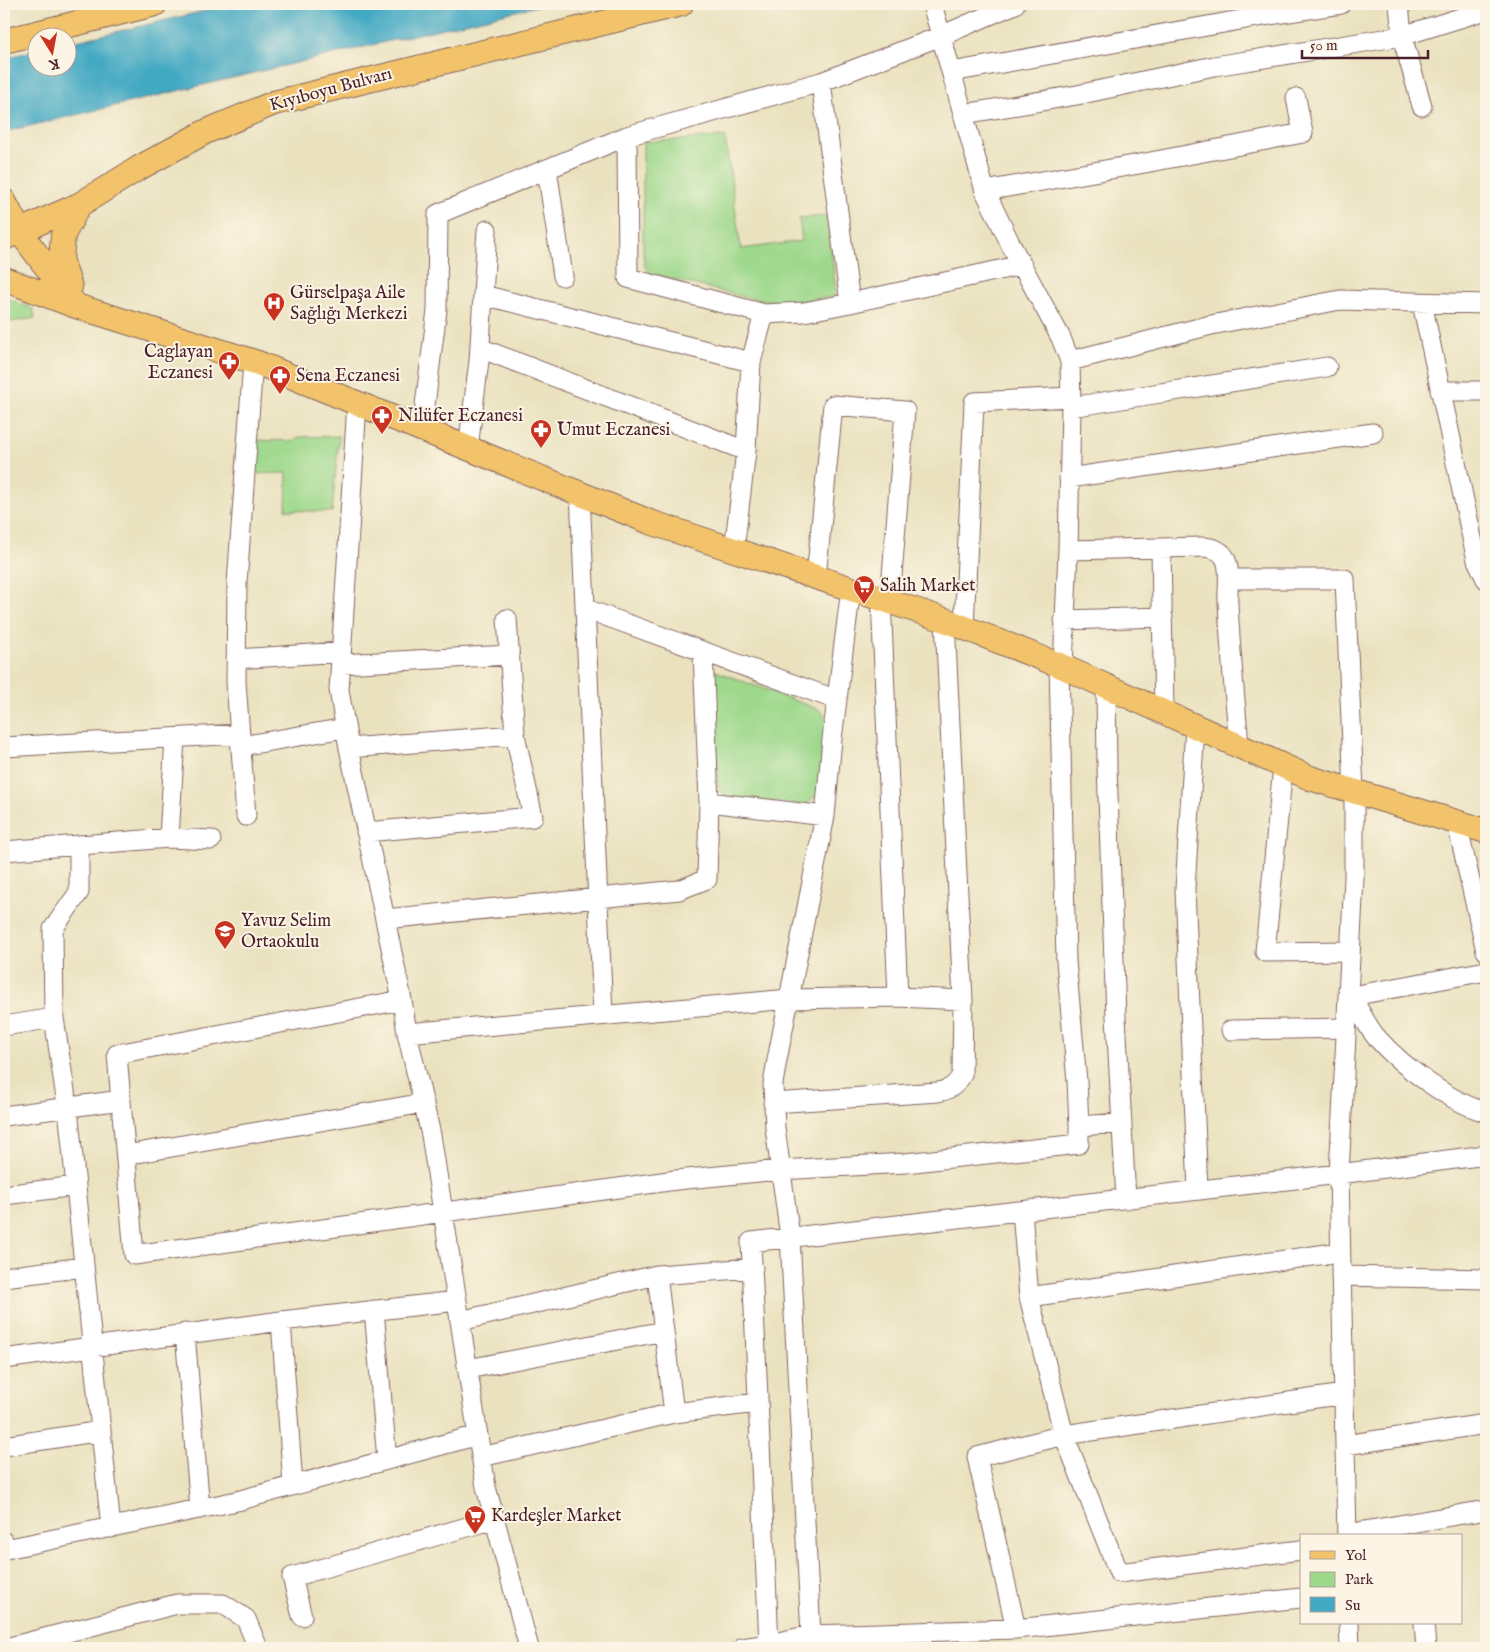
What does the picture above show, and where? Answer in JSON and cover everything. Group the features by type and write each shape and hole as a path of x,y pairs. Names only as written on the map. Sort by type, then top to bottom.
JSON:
{"main road":[{"path":"4,40 156,4"},
{"name":"Kıyıboyu Bulvarı","path":"12,235 79,205 139,168 205,132 274,103 681,4"},
{"path":"4,201 12,235 76,306"},
{"path":"76,306 61,259 63,235 79,205"},
{"path":"4,279 76,306 253,362 650,522 816,578 885,599 955,624 1061,666 1310,778 1486,831"}],"street":[{"path":"402,1000 117,1054 134,1255 676,1180 780,1170 905,1163 1079,1144 1077,1081 1066,961 1061,666 1068,550 1070,361 1061,338 1022,265 986,191 932,4"},
{"path":"422,429 437,310 438,214 627,136 821,82 941,36 1015,4"},
{"path":"952,72 1257,17 1341,4"},
{"path":"1400,4 1402,36 1422,106"},
{"path":"964,114 1077,95 1214,66 1402,36 1486,10"},
{"path":"821,82 850,303"},
{"path":"986,191 1303,133 1296,98"},
{"path":"627,136 628,278 764,314 804,312 1022,265"},
{"path":"547,169 563,276"},
{"path":"468,448 480,348 487,230"},
{"path":"483,295 751,362"},
{"path":"1070,361 1212,325 1340,300 1486,304"},
{"path":"1422,303 1472,538 1486,579"},
{"path":"734,550 746,451 751,362 764,314"},
{"path":"480,348 746,451"},
{"path":"246,816 236,659 238,583 253,362"},
{"path":"773,1103 938,1092 949,1089 959,1080 962,1074 963,1000 955,624 974,402 1070,402 1327,367"},
{"path":"1440,391 1486,391"},
{"path":"357,403 339,690 366,832 402,1000 407,1034 424,1103 486,1487 524,1647"},
{"path":"816,578 833,405 905,411 885,599 898,997"},
{"path":"1069,478 1374,433"},
{"path":"580,493 603,1015"},
{"path":"1068,550 1214,548 1221,553 1226,560 1228,579 1239,746"},
{"path":"1162,549 1164,713"},
{"path":"1228,579 1345,579 1354,792 1354,878 1350,993 1346,1028 1339,1174 1347,1534"},
{"path":"812,1635 790,1238 773,1103 777,1060 825,816 836,700 851,588"},
{"path":"586,609 836,700"},
{"path":"1064,620 1164,617"},
{"path":"366,832 533,816 515,735 507,619"},
{"path":"385,920 679,890 707,879 709,802 703,652"},
{"path":"236,659 509,656"},
{"path":"1106,686 1115,997 1126,1198"},
{"path":"1195,727 1185,889 1198,1190"},
{"path":"4,748 175,738 240,740 345,728"},
{"path":"349,748 515,735"},
{"path":"170,838 175,738"},
{"path":"1283,766 1265,952 1350,951"},
{"path":"709,802 825,816"},
{"path":"1457,823 1486,951"},
{"path":"4,851 170,838 211,840"},
{"path":"79,845 78,892 53,929 54,1018 68,1107 111,1528"},
{"path":"1350,993 1486,971"},
{"path":"1350,993 1376,1038 1423,1080 1474,1109 1486,1112"},
{"path":"407,1034 789,999 898,997 963,1000"},
{"path":"4,1026 54,1018"},
{"path":"1231,1030 1346,1028"},
{"path":"4,1116 121,1100"},
{"path":"126,1155 424,1103"},
{"path":"1079,1126 1122,1123"},
{"path":"769,1644 751,1242 1339,1174 1486,1155"},
{"path":"4,1195 76,1186"},
{"path":"1022,1211 1029,1297 1064,1435 1119,1573 1300,1550"},
{"path":"1029,1297 1340,1252"},
{"path":"4,1277 84,1267"},
{"path":"460,1321 656,1275 752,1268"},
{"path":"656,1275 674,1413"},
{"path":"1341,1276 1486,1279"},
{"path":"4,1359 186,1333 457,1300"},
{"path":"374,1310 387,1460"},
{"path":"280,1321 293,1486"},
{"path":"468,1369 664,1331"},
{"path":"186,1333 200,1509"},
{"path":"1016,1630 977,1458 1064,1435 1344,1394"},
{"path":"481,1457 674,1413 758,1403"},
{"path":"1345,1445 1486,1424"},
{"path":"4,1446 101,1431"},
{"path":"4,1542 6,1549 200,1509 293,1486 478,1435"},
{"path":"1358,1534 1416,1529 1486,1510"},
{"path":"302,1616 292,1577 495,1519"},
{"path":"742,1648 812,1635 1016,1630 1300,1598"},
{"path":"6,1648 177,1604 223,1604 246,1619 258,1648"},
{"path":"1349,1624 1350,1648"},
{"path":"1424,1624 1426,1648"}],"green space":[{"path":"725,137 741,249 802,241 799,218 828,216 836,296 788,303 744,297 652,274 645,267 643,255 643,142"},
{"path":"4,297 33,309 35,318 4,323"},
{"path":"339,436 332,512 286,510 287,473 244,474 243,440 294,441 300,437"},
{"path":"713,670 820,710 831,723 821,791 806,805 725,797 718,788"}],"water":[{"path":"234,4 546,4 4,132 4,58 28,52 28,78 78,78 78,41"}],"place":[{"name":"Gürselpaşa Aile Sağlığı Merkezi","path":"274,322"},
{"name":"Caglayan Eczanesi","path":"229,381"},
{"name":"Sena Eczanesi","path":"280,395"},
{"name":"Nilüfer Eczanesi","path":"382,435"},
{"name":"Umut Eczanesi","path":"541,449"},
{"name":"Salih Market","path":"864,605"},
{"name":"Yavuz Selim Ortaokulu","path":"225,950"},
{"name":"Kardeşler Market","path":"475,1535"}]}
